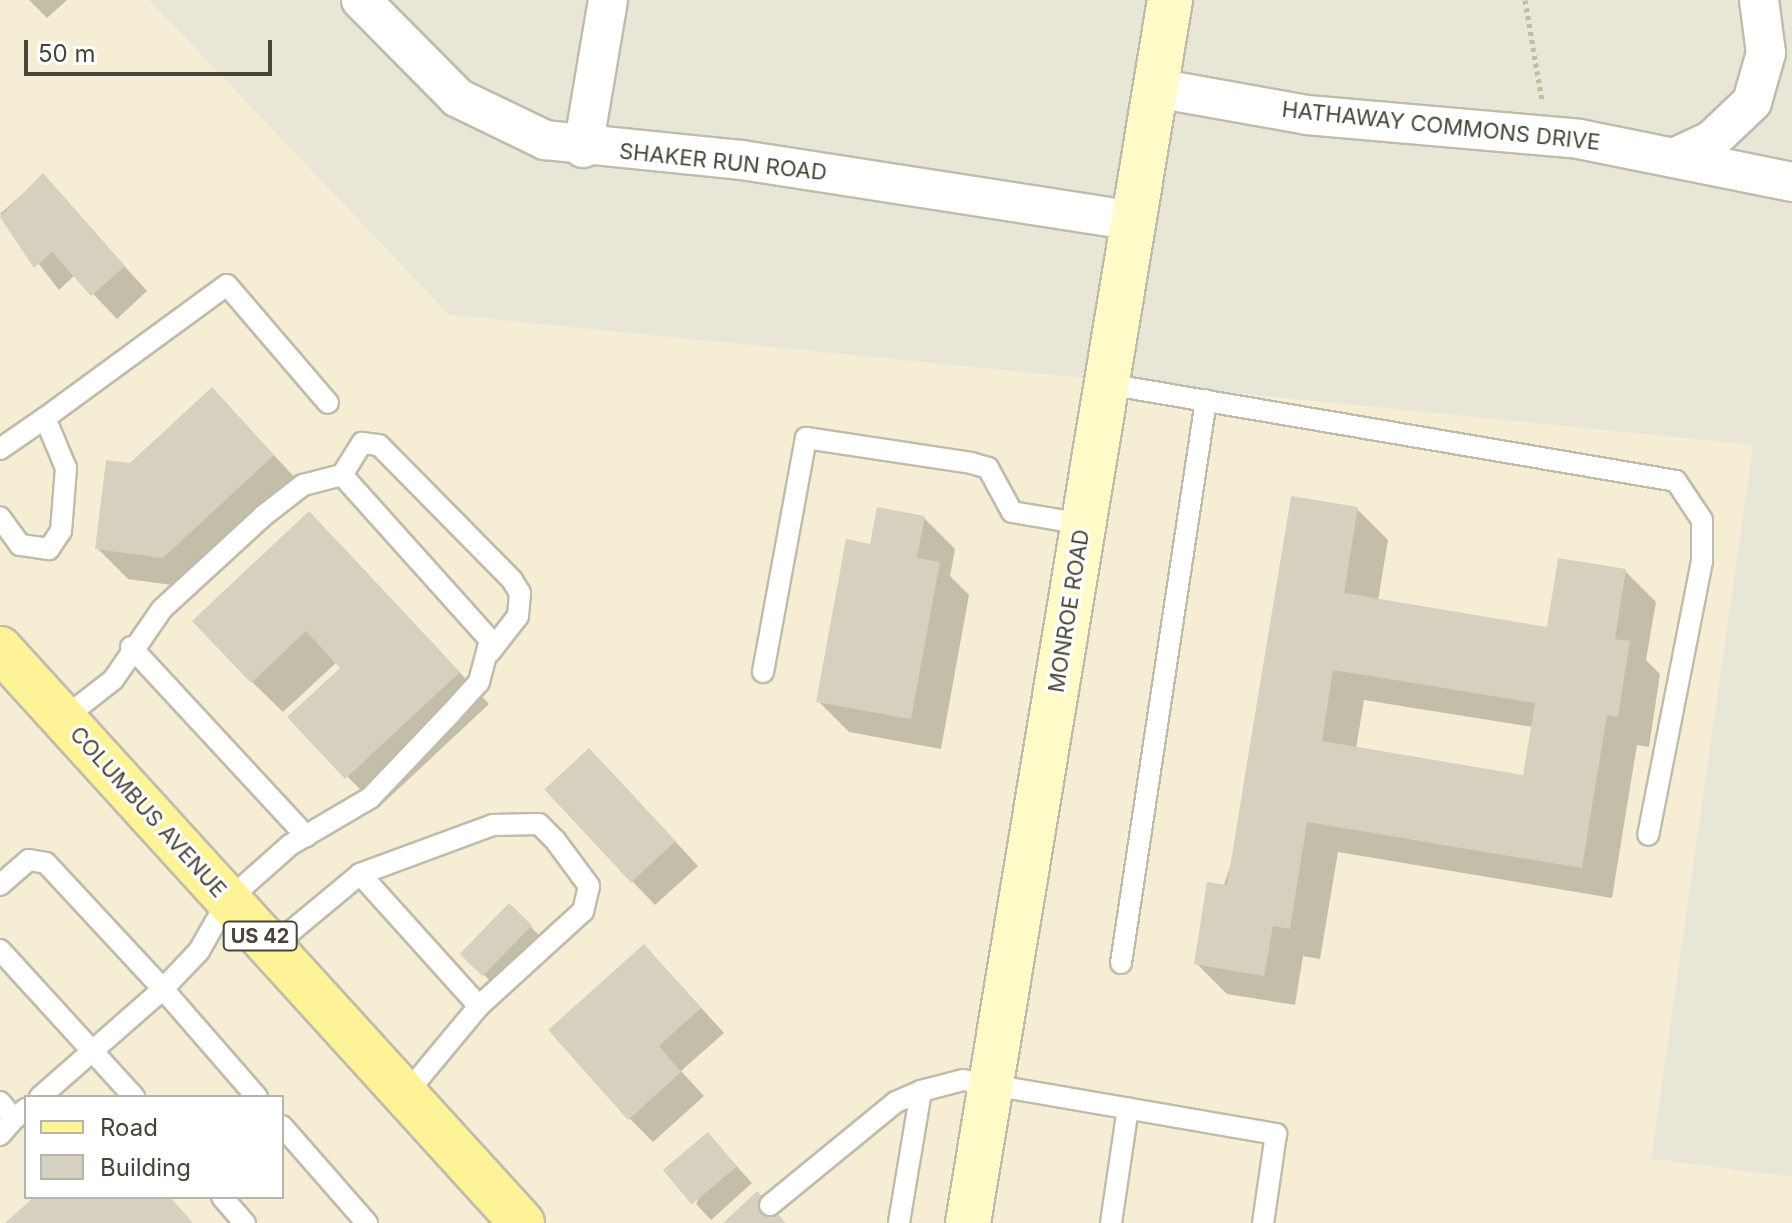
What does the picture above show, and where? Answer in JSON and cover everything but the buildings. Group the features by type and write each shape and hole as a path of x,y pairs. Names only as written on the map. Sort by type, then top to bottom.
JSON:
{"main road":[{"name":"COLUMBUS AVENUE","path":"0,649 521,1223"}],"street":[{"name":"SHAKER RUN ROAD","path":"361,0 458,98 500,123 583,148 741,160 1134,221"},
{"path":"583,148 608,0"},
{"name":"MONROE ROAD","path":"968,1223 1170,0"},
{"path":"1678,156 1712,140 1752,102 1766,53 1759,0"},
{"path":"1765,0 1792,60"},
{"name":"HATHAWAY COMMONS DRIVE","path":"1156,88 1307,115 1548,136 1678,156 1792,182"}],"lane":[{"path":"0,449 227,285 328,403"},
{"path":"1107,384 1653,474 1692,497 1702,520 1702,561 1648,835"},
{"path":"1121,963 1206,400"},
{"path":"0,517 6,546 41,553 61,531 66,468 45,418"},
{"path":"763,672 806,438 988,468 1012,512 1084,524"},
{"path":"42,1095 163,989 199,951 228,900 306,836 370,798 479,682 490,652 518,616 520,593 512,580 379,445 362,443 342,475 303,485 263,516 131,647 113,680 63,719"},
{"path":"342,475 470,614 490,640 490,652"},
{"path":"131,647 306,836"},
{"path":"271,948 360,874 493,825 539,824 555,840 589,886 583,911 479,1006 405,1095"},
{"path":"0,885 29,860 46,863 163,989 255,1095"},
{"path":"360,874 479,1006"},
{"path":"0,950 132,1095"},
{"path":"770,1205 896,1102 948,1081 1276,1134 1263,1223"},
{"path":"899,1223 921,1091"},
{"path":"0,1102 20,1114 0,1135"},
{"path":"1111,1223 1128,1108"},
{"path":"284,1128 367,1223"},
{"path":"224,1199 245,1223"}],"path":[{"path":"1525,0 1548,136"}],"shaded area":[{"path":"0,0 149,0 449,315 1753,445 1651,1159 1792,1177 1792,1223 0,1223"},
{"path":"149,0 1792,0 1792,1177 1651,1159 1753,445 449,315"}]}
